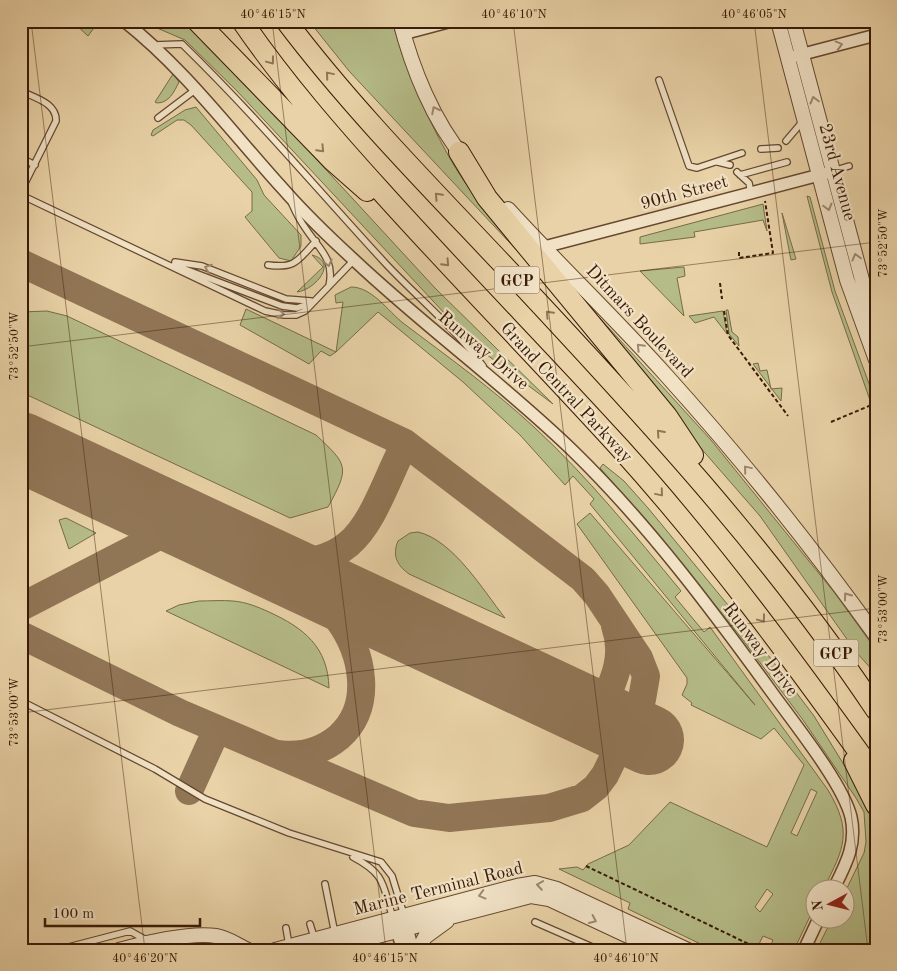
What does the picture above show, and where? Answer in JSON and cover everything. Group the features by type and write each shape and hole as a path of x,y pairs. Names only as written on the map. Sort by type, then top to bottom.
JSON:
{"highway":[{"path":"197,21 345,172 421,236"},
{"path":"210,21 287,114"},
{"name":"Grand Central Parkway","path":"242,21 298,96 421,236 658,491 730,578 876,776"},
{"name":"GCP","path":"286,21 329,76 378,132 644,415 748,537 818,627 876,710"},
{"path":"459,152 487,198 667,416 748,537"},
{"path":"832,715 876,804"}],"street":[{"name":"Runway Drive","path":"124,21 154,45 286,193 354,260 575,453 625,507 714,615 809,744 839,791 851,817 852,849 839,878"},
{"path":"401,28 452,21"},
{"name":"23rd Avenue","path":"778,21 805,120 870,287 876,320"},
{"name":"23rd Avenue","path":"793,21 802,54 854,301 876,360"},
{"name":"Ditmars Boulevard","path":"401,28 431,103 459,152 544,247 650,358 721,438 801,535 876,636"},
{"path":"788,58 876,35"},
{"name":"90th Street","path":"544,247 826,173"},
{"path":"854,301 870,287"},
{"name":"Marine Terminal Road","path":"275,950 319,946 517,886 535,883 557,889 643,936 658,950"},
{"name":"Marine Terminal Road","path":"319,946 335,934 454,916 517,898 536,896 549,899 643,936 688,950"},
{"path":"418,950 425,937 454,916"},
{"path":"400,923 403,950"},
{"path":"400,923 413,950"},
{"path":"804,950 814,928"},
{"path":"119,950 150,942 211,936 230,940 248,950"}],"lane":[{"path":"154,45 182,44 232,92 387,264 468,345 491,378"},
{"path":"659,80 676,125 686,162 694,168 742,153"},
{"path":"158,118 195,90"},
{"path":"21,91 52,107 56,114 56,121 21,192"},
{"path":"786,141 805,120"},
{"path":"761,149 778,148"},
{"path":"21,158 35,165"},
{"path":"716,162 730,165"},
{"path":"751,193 749,183 739,174 787,162"},
{"path":"826,173 849,166"},
{"path":"286,193 306,230 327,256 330,264 328,288"},
{"path":"21,196 160,260 196,280 273,314 296,315 305,311 354,260"},
{"path":"268,265 287,267 294,264 316,241"},
{"path":"160,260 199,273 282,306 297,308 316,300"},
{"path":"160,260 202,266 286,299 305,302 316,300"},
{"path":"21,701 148,765 205,799 263,823 347,853 368,858 386,866 392,876 400,923"},
{"path":"347,853 377,872 400,923"},
{"path":"325,884 335,934"},
{"path":"535,922 598,950"},
{"path":"310,924 319,946"},
{"path":"286,928 290,948"},
{"path":"58,950 130,931 150,942"}],"path":[{"path":"738,252 739,258 773,253 764,206 767,189"},
{"path":"720,282 722,299"},
{"path":"724,311 728,335 788,416"},
{"path":"831,422 876,404"},
{"path":"586,866 757,948"}],"green space":[{"path":"72,21 99,21 88,36"},
{"path":"142,21 189,21 435,288 553,404 475,346 237,91 185,40 157,28 148,27"},
{"path":"309,21 392,21 416,90 448,155 474,195 523,257 349,71"},
{"path":"173,74 179,82 173,93 161,103 155,102"},
{"path":"196,107 257,180 264,195 301,235 301,246 291,261 279,258 245,217 252,211 252,192 191,125 184,120 177,120 153,136 151,135 153,130 185,110"},
{"path":"807,196 810,197 835,291 875,400 871,403 832,292"},
{"path":"763,204 767,231 763,220 694,232 695,237 640,244 640,237"},
{"path":"782,213 796,259 791,260"},
{"path":"312,255 324,263 324,269 317,281 304,290 297,292 323,267"},
{"path":"684,267 685,276 677,278 684,316 640,271"},
{"path":"568,283 711,440 834,592 876,650 876,674 856,652 760,516 665,407"},
{"path":"351,287 359,288 373,295 403,323 503,400 554,446 628,527 681,591 675,597 704,632 710,627 828,790 841,817 843,840 841,850 829,878 804,878 804,928 794,950 769,950 773,940 763,936 756,950 713,950 628,909 630,903 559,869 577,867 583,870 588,864 629,845 670,802 767,847 804,765 774,728 761,739 691,705 692,703 682,695 687,684 687,678 577,524 590,513 755,705 590,504 594,499 573,476 565,485 520,435 463,382 378,312 336,352 343,302 336,303 335,295","holes":["811,789 817,792 797,836 791,833","767,889 773,894 760,912 755,907"]},
{"path":"246,309 336,352 330,356 321,351 309,364 240,325"},
{"path":"726,310 728,310 732,332 738,337 739,346 729,334"},
{"path":"47,311 67,316 316,435 340,460 342,467 340,483 328,507 290,518 21,392 21,312"},
{"path":"723,311 727,334 714,317 695,323 689,316"},
{"path":"758,363 760,371 767,370 771,387 753,364"},
{"path":"782,388 781,401 772,389"},
{"path":"603,464 624,481 756,639 814,716 876,817 876,950 832,950 819,945 828,928 854,928 854,878 852,878 864,853 866,842 864,812 856,798 803,720 743,640 656,531 600,468"},
{"path":"66,518 96,533 69,549 59,520"},
{"path":"418,532 431,537 455,555 505,618 405,571 397,560 396,546 398,541 410,533"},
{"path":"199,601 229,601 247,604 269,612 293,625 303,632 319,650 328,674 329,688 166,611 179,605"}],"taxiway":[{"path":"21,263 405,443 583,579 597,595 639,658 646,676 642,699 605,775 596,787 582,798 549,808 449,818 414,813 180,713 21,635"},
{"path":"264,561 297,562 323,558 342,549 358,535 370,516 405,443"},
{"path":"21,607 184,523"},
{"path":"279,754 295,755 311,752 326,746 339,737 350,724 357,710 361,695 359,663 347,633 328,607 295,576"},
{"path":"598,716 616,672 619,650 615,626"},
{"path":"189,791 217,729"}],"runway":[{"path":"21,447 649,740"}]}
